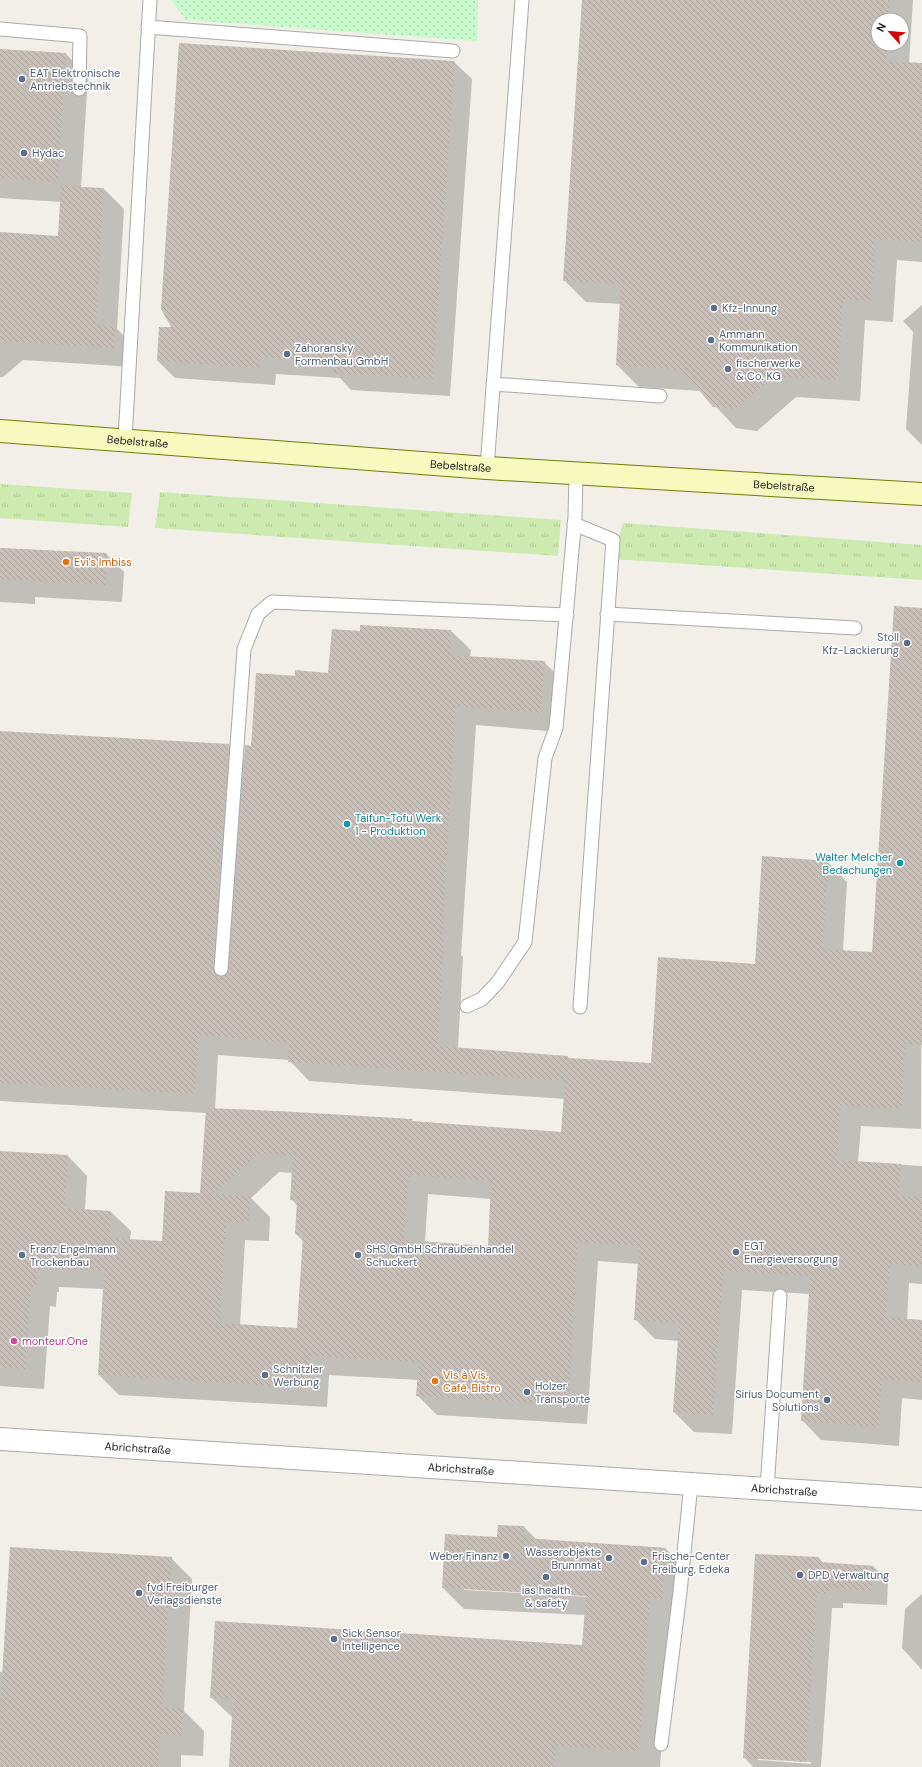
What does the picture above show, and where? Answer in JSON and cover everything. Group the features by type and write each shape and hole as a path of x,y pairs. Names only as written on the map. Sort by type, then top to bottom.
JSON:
{"street":[{"name":"Bebelstraße","path":"0,431 125,439 486,468 922,494"},
{"name":"Abrichstraße","path":"0,1439 922,1499"}],"lane":[{"path":"125,439 150,0"},
{"path":"486,468 522,0"},
{"path":"148,27 453,51"},
{"path":"0,29 80,36 79,89"},
{"path":"493,384 660,396"},
{"path":"467,1006 482,999 498,982 525,942 545,758 556,728 567,615 574,524 576,473"},
{"path":"574,524 613,540 580,1007"},
{"path":"221,969 244,649 258,614 272,602 567,615"},
{"path":"607,614 855,628"},
{"path":"767,1489 780,1296"},
{"path":"661,1744 680,1592 691,1484"}],"green space":[{"path":"171,0 478,0 477,41 186,20"},
{"path":"0,484 132,493 128,527 0,518"},
{"path":"160,492 561,520 558,556 155,528"},
{"path":"623,523 922,545 922,580 613,559"}],"building":[{"path":"582,0 890,0 889,12 870,12 870,52 887,52 886,61 922,63 922,242 875,239 871,301 843,299 838,380 774,376 735,409 713,407 682,370 616,365 621,284 563,281"},
{"path":"179,43 455,61 433,379 333,373 334,362 259,357 259,368 157,361 159,327 171,327 161,309"},
{"path":"0,49 66,53 58,182 0,178"},
{"path":"61,186 104,188 96,325 115,326 114,348 0,341 0,232 58,236"},
{"path":"0,548 107,553 105,585 0,579"},
{"path":"894,606 922,608 922,1045 905,1044 902,1109 841,1106 837,1160 901,1164 899,1196 922,1197 922,1266 890,1264 886,1317 922,1320 922,1382 882,1379 879,1427 801,1421 810,1276 723,1271 713,1415 673,1412 679,1323 634,1320 639,1246 578,1242 568,1405 416,1396 419,1362 310,1356 308,1388 98,1375 104,1271 40,1268 39,1272 37,1272 37,1287 31,1287 25,1369 0,1368 0,1151 68,1155 65,1208 111,1211 110,1238 162,1241 165,1191 200,1193 206,1108 412,1119 412,1121 561,1132 565,1081 288,1062 289,1043 199,1035 195,1094 0,1083 0,731 229,744 213,968 216,975 221,977 227,974 229,970 245,745 251,746 256,673 295,676 295,670 328,673 332,629 360,631 360,625 451,630 450,655 545,661 541,713 456,706 442,936 444,936 438,1046 568,1056 568,1058 651,1063 658,957 755,964 762,856 828,861 823,949 872,952","holes":["259,1153 293,1156 290,1200 297,1200 295,1234 303,1235 297,1328 220,1323 226,1221 249,1222 251,1196 214,1194","409,1175 491,1181 488,1246 404,1240"]},
{"path":"498,1525 524,1526 524,1538 666,1548 662,1599 650,1598 639,1751 556,1746 555,1767 229,1767 233,1699 210,1698 215,1621 582,1645 586,1596 442,1588 445,1534 497,1537"},
{"path":"10,1547 172,1557 162,1707 183,1708 182,1735 160,1734 158,1767 0,1767 0,1710"},
{"path":"755,1554 819,1557 819,1562 874,1566 872,1591 829,1588 829,1594 817,1593 806,1762 743,1758"}],"place":[{"name":"EAT Elektronische Antriebstechnik","path":"22,79"},
{"name":"Hydac","path":"24,153"},
{"name":"Kfz-Innung","path":"714,308"},
{"name":"Ammann Kommunikation","path":"711,340"},
{"name":"Zahoransky Formenbau GmbH","path":"287,354"},
{"name":"fischerwerke & Co. KG","path":"728,369"},
{"name":"Evi's Imbiss","path":"66,562"},
{"name":"Stoll Kfz-Lackierung","path":"907,643"},
{"name":"Taifun-Tofu Werk 1 - Produktion","path":"347,824"},
{"name":"Walter Melcher Bedachungen","path":"900,863"},
{"name":"EGT Energieversorgung","path":"736,1252"},
{"name":"Franz Engelmann Trockenbau","path":"22,1255"},
{"name":"SHS GmbH Schraubenhandel Schuckert","path":"358,1255"},
{"name":"monteur.One","path":"14,1341"},
{"name":"Schnitzler Werbung","path":"265,1375"},
{"name":"Vis à Vis, Café, Bistro","path":"435,1381"},
{"name":"Holzer Transporte","path":"527,1392"},
{"name":"Sirius Document Solutions","path":"827,1400"},
{"name":"Weber Finanz","path":"506,1556"},
{"name":"Wasserobjekte Brunnmat","path":"609,1558"},
{"name":"Frische-Center Freiburg, Edeka","path":"644,1562"},
{"name":"DPD Verwaltung","path":"800,1575"},
{"name":"ias health & safety","path":"546,1577"},
{"name":"fvd Freiburger Verlagsdienste","path":"139,1593"},
{"name":"Sick Sensor Intelligence","path":"334,1639"}]}
